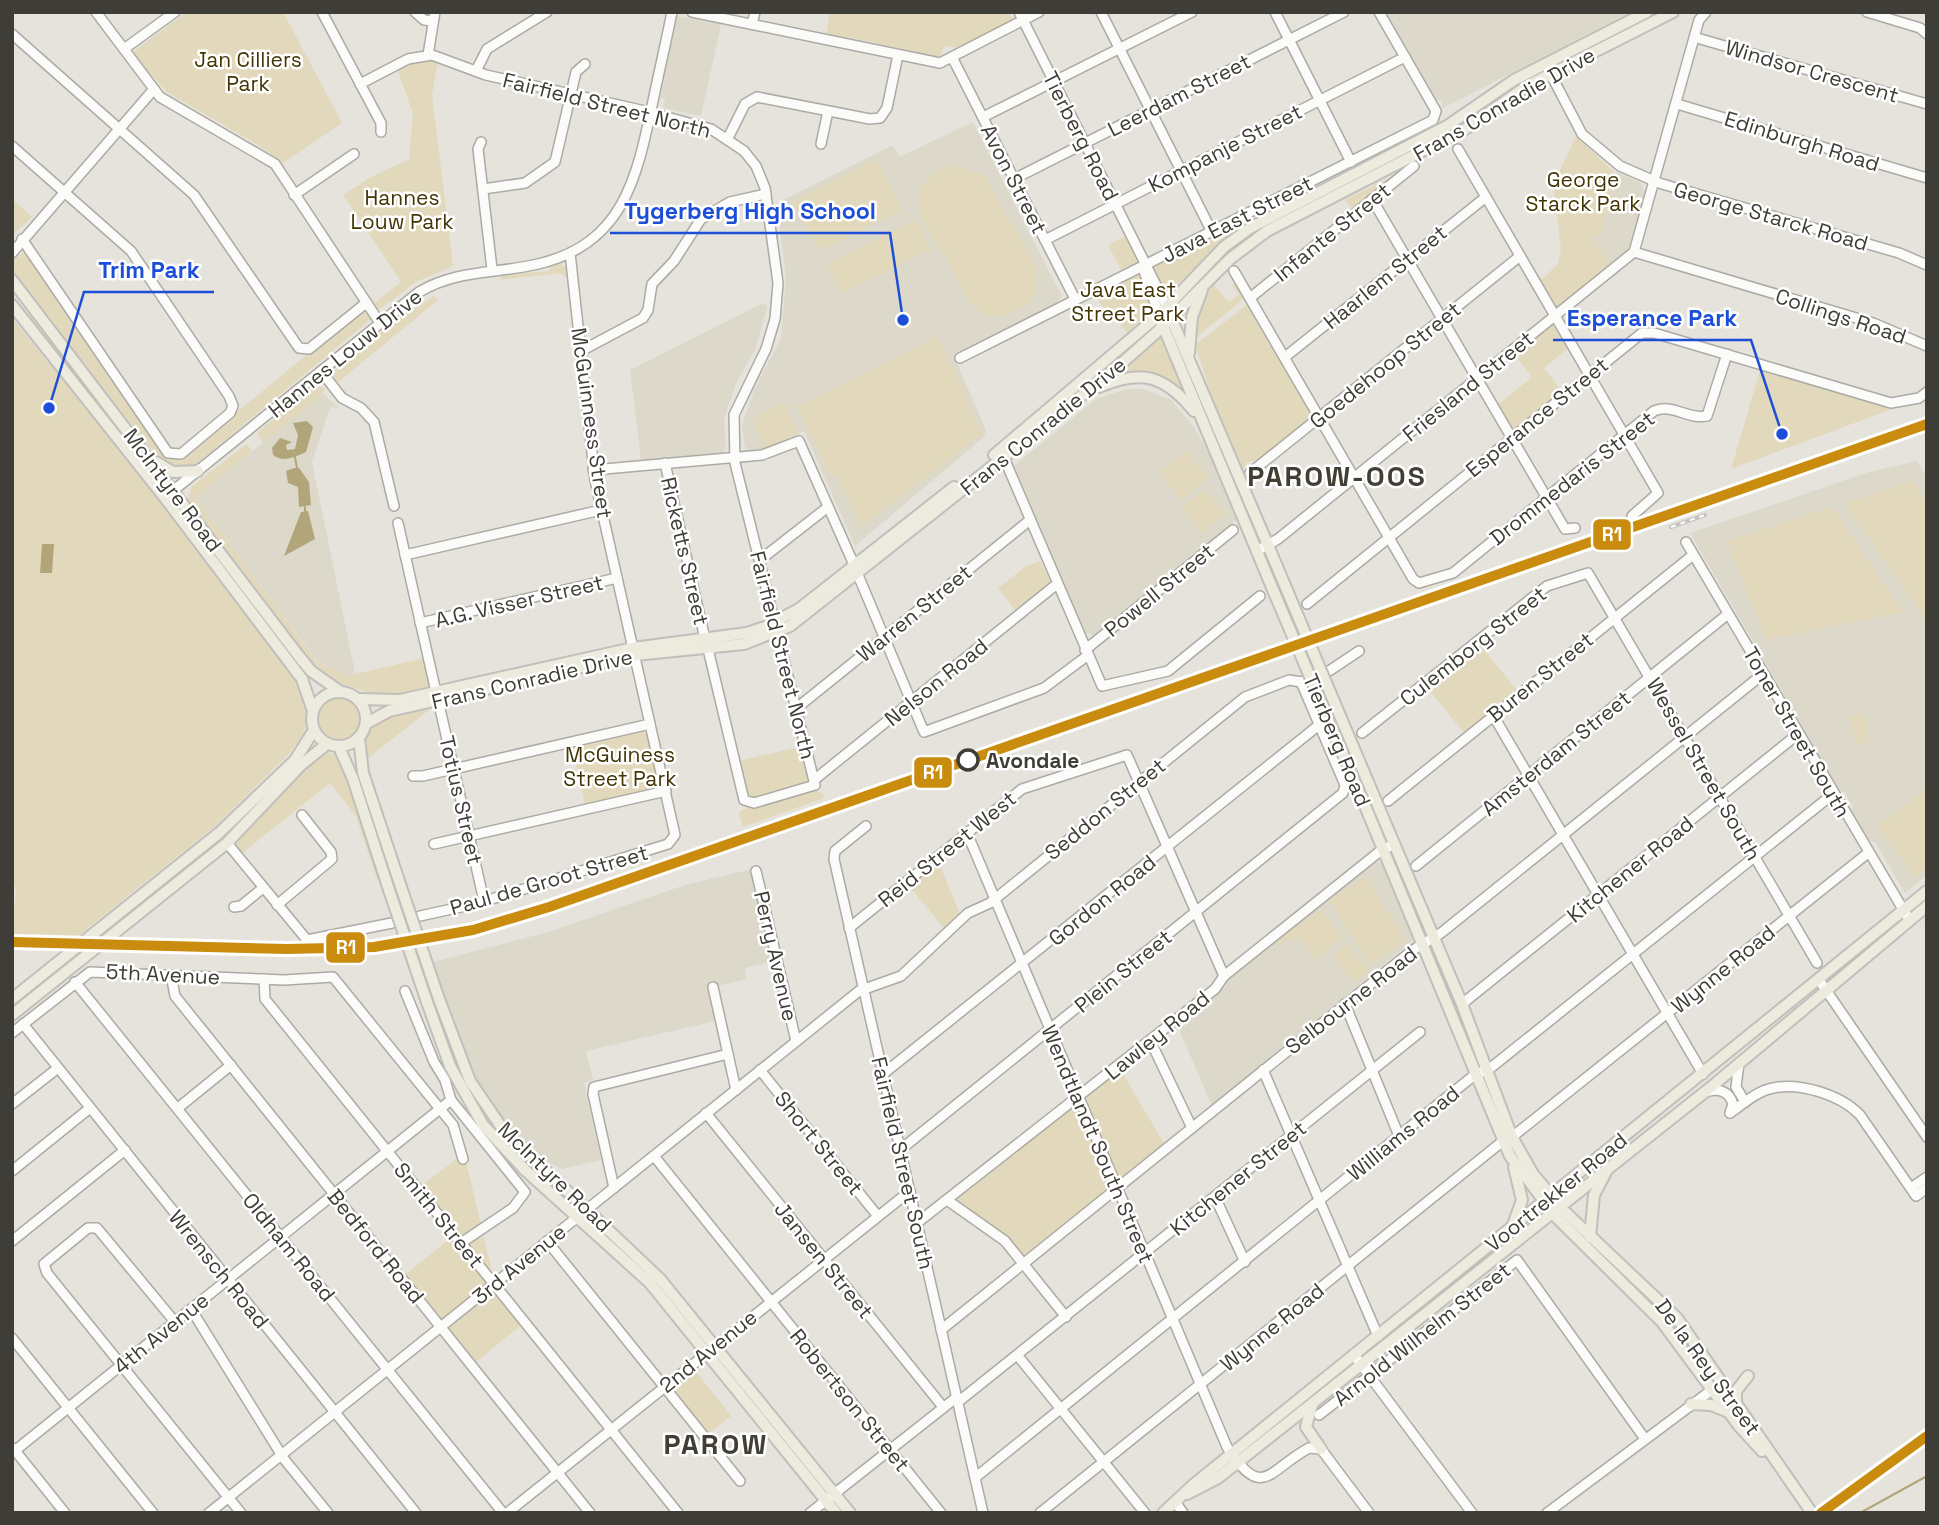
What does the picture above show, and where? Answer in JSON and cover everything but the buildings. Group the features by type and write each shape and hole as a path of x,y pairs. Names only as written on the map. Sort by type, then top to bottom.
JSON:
{"main road":[{"name":"Frans Conradie Drive","path":"367,723 389,711 437,696 634,652 707,644 778,627 799,609 856,571 1165,317 1230,258 1267,231 1460,132 1548,68 1647,12"},
{"name":"Frans Conradie Drive","path":"1001,453 1086,393 1165,317 1224,247 1265,218 1447,126 1514,80 1548,68 1673,12"},
{"name":"McIntyre Road","path":"12,280 145,453 169,494 302,679 313,711"},
{"path":"1189,357 1192,317 1204,284"},
{"name":"McIntyre Road","path":"12,305 298,655 312,671 341,692"},
{"name":"Tierberg Road","path":"1165,317 1189,357 1263,550"},
{"name":"Tierberg Road","path":"1165,317 1203,421 1378,807 1389,847 1508,1139 1551,1204"},
{"path":"1086,393 1124,378 1151,378 1177,391 1203,421"},
{"path":"145,453 168,470 198,471"},
{"path":"12,999 239,814 295,760 314,730 313,711 324,697 341,692 358,699 365,710 367,723 359,738 339,747 327,744 314,730"},
{"name":"Frans Conradie Drive","path":"358,699 386,702 437,696"},
{"name":"McIntyre Road","path":"359,738 363,773 462,1065 489,1111 519,1148 711,1349 831,1497 850,1513"},
{"path":"12,1015 226,843 301,765 327,744"},
{"name":"McIntyre Road","path":"339,747 353,779 450,1066 483,1125 524,1170 583,1213"},
{"name":"Voortrekker Road","path":"1163,1513 1187,1494 1193,1485 1313,1402 1378,1336 1512,1227 1614,1161 1703,1093 1827,991 1906,916 1927,891"},
{"name":"Voortrekker Road","path":"1235,1458 1551,1204 1703,1074 1819,980 1906,916 1927,906"},
{"name":"Tierberg Road","path":"1428,940 1462,1004 1482,1072"},
{"name":"Tierberg Road","path":"1508,1139 1510,1156 1551,1204"},
{"path":"1510,1156 1522,1200 1512,1227"},
{"path":"1590,1237 1595,1192 1614,1161"},
{"name":"De la Rey Street","path":"1551,1204 1648,1288 1677,1318 1717,1386 1805,1513"},
{"name":"De la Rey Street","path":"1551,1204 1662,1322 1717,1386"},
{"path":"1648,1288 1649,1298 1674,1326 1688,1355"},
{"path":"1691,1404 1732,1407 1736,1391 1748,1376"},
{"path":"1313,1402 1306,1427 1321,1450"},
{"name":"De la Rey Street","path":"1732,1407 1755,1430 1812,1513"},
{"name":"McIntyre Road","path":"831,1497 836,1513"}],"street":[{"path":"96,12 164,100 271,161 380,323"},
{"path":"124,49 175,12"},
{"path":"322,12 382,125 381,132"},
{"path":"360,84 408,59 428,55 434,17 424,20 415,12"},
{"path":"476,71 487,49 547,12"},
{"name":"Hannes Louw Drive","path":"169,494 380,323 432,285 466,273 536,264 570,253 605,228 627,198 637,173 672,12"},
{"path":"692,12 938,63 953,59 1021,16 1040,12"},
{"path":"752,24 755,12"},
{"path":"1101,12 1212,232"},
{"path":"983,117 1192,12"},
{"path":"1275,12 1351,162"},
{"name":"Leerdam Street","path":"1014,179 1344,12"},
{"path":"1379,12 1405,57"},
{"path":"1697,35 1700,18 1706,12"},
{"path":"1634,252 1697,35 1705,16 1712,12"},
{"path":"1867,12 1920,28 1927,34"},
{"name":"Tierberg Road","path":"1021,16 1144,263 1165,317"},
{"path":"12,34 194,195 299,348 309,349 366,303"},
{"name":"Windsor Crescent","path":"1697,35 1927,104"},
{"name":"Fairfield Street North","path":"428,55 476,71 711,130 728,138 751,160 766,194 778,271 775,319 766,349 734,415 735,457 815,783"},
{"path":"728,138 745,104 757,97 870,119 883,116 898,55"},
{"name":"Kompanje Street","path":"1045,240 1405,57"},
{"name":"Java East Street","path":"960,358 1144,263 1212,232 1433,120 1436,115 1405,57"},
{"name":"Avon Street","path":"953,59 1075,299"},
{"path":"483,189 524,183 551,166 559,152 576,72 585,64"},
{"name":"George Starck Road","path":"1548,68 1573,120 1591,144 1620,166 1654,181 1899,253 1927,265"},
{"path":"12,253 154,89"},
{"name":"Edinburgh Road","path":"1676,104 1927,178"},
{"path":"821,144 828,111"},
{"path":"481,142 478,149 492,269"},
{"path":"12,146 139,261 229,396 232,410 181,454 173,455 166,451 22,239"},
{"path":"1458,149 1658,493 1632,516"},
{"path":"295,195 354,154"},
{"name":"Infante Street","path":"1250,298 1414,166"},
{"path":"581,351 643,318 648,310 652,284 674,261 705,215 730,202 766,194"},
{"name":"Haarlem Street","path":"1285,357 1486,197"},
{"path":"1372,199 1546,498 1566,530 1575,528"},
{"path":"12,244 22,239"},
{"name":"Friesland Street","path":"1263,550 1634,252"},
{"name":"Collings Road","path":"1634,252 1836,312 1927,346"},
{"name":"McGuinness Street","path":"570,253 593,470 666,791 674,838"},
{"name":"Goedehoop Street","path":"1250,473 1520,256"},
{"path":"1234,271 1389,537"},
{"name":"Esperance Street","path":"1307,604 1639,335 1649,332 1891,403 1923,395"},
{"name":"Drommedaris Street","path":"1389,537 1413,579 1423,583 1453,573 1624,435 1662,408 1695,416 1707,416 1727,354"},
{"path":"321,371 342,398 361,408 374,422 394,506"},
{"path":"593,470 764,455 799,441 912,702"},
{"path":"1001,453 1099,684 1105,687 1168,671 1260,596"},
{"name":"Ricketts Street","path":"665,463 744,800 754,803 815,783"},
{"path":"760,560 828,507"},
{"path":"405,555 601,510"},
{"name":"Warren Street","path":"797,707 1030,520"},
{"name":"Totius Street","path":"398,523 484,901"},
{"name":"Powell Street","path":"912,702 924,732 1044,688 1233,530"},
{"name":"Toner Street South","path":"1686,542 1906,916"},
{"name":"Buren Street","path":"1378,807 1693,555"},
{"name":"Wessel Street South","path":"1591,574 1817,963"},
{"name":"Culemborg Street","path":"1362,733 1547,586 1578,575 1591,574"},
{"name":"A.G. Visser Street","path":"420,623 617,578"},
{"name":"Nelson Road","path":"815,783 1057,584"},
{"name":"Amsterdam Street","path":"1416,866 1728,614"},
{"name":"Seddon Street","path":"863,989 899,977 968,914 994,899 1245,697 1289,680 1301,682 1329,671 1359,651"},
{"name":"Selbourne Road","path":"941,1330 1345,1004 1562,836 1763,674"},
{"path":"1301,682 1319,725"},
{"path":"1493,715 1703,1074"},
{"path":"413,776 650,724"},
{"name":"Plein Street","path":"900,1150 1345,790 1319,725"},
{"name":"Gordon Road","path":"883,1074 1319,725"},
{"name":"Kitchener Road","path":"1462,1004 1798,734"},
{"name":"Reid Street West","path":"849,928 1022,789 1121,755 1130,757 1140,780"},
{"path":"1140,780 1224,976"},
{"path":"434,844 666,791"},
{"name":"Williams Road","path":"976,1477 1399,1136 1833,794"},
{"path":"277,905 332,859 331,852 302,815"},
{"name":"Fairfield Street South","path":"866,826 834,855 984,1513"},
{"name":"Wendtlandt South Street","path":"967,833 1200,1384 1235,1458"},
{"name":"Paul de Groot Street","path":"420,916 484,901 668,844 674,838"},
{"path":"226,843 302,937 309,941 392,923"},
{"name":"Lawley Road","path":"917,1223 1389,847"},
{"name":"Wynne Road","path":"1040,1513 1868,853"},
{"name":"Perry Avenue","path":"756,871 796,1041"},
{"path":"233,907 242,906 263,888"},
{"name":"5th Avenue","path":"12,1033 75,982 96,971 264,979 335,979 440,1109"},
{"name":"Bedford Road","path":"171,975 172,992 590,1513"},
{"name":"Smith Street","path":"264,979 265,999 678,1513"},
{"path":"1819,980 1925,1130"},
{"name":"Oldham Road","path":"75,982 505,1513"},
{"path":"713,987 736,1090"},
{"name":"3rd Avenue","path":"209,1513 863,989"},
{"path":"405,991 434,1062 445,1080 451,1100 524,1189 523,1197 513,1208 461,1243"},
{"path":"1345,1004 1399,1136"},
{"name":"Wrensch Road","path":"23,1024 416,1513"},
{"name":"Kitchener Street","path":"810,1513 943,1407 1018,1356 1419,1032"},
{"path":"1150,1040 1192,1129"},
{"path":"614,1188 593,1094 594,1087 728,1054"},
{"path":"1739,1063 1735,1080 1739,1093 1749,1100"},
{"path":"178,1108 231,1065"},
{"path":"12,1104 58,1068"},
{"name":"Short Street","path":"760,1070 877,1215"},
{"path":"1263,1070 1378,1336"},
{"path":"1703,1093 1719,1090 1727,1093 1732,1104 1730,1113 1771,1088 1787,1087 1814,1091 1853,1108 1913,1192"},
{"name":"4th Avenue","path":"13,1450 451,1100"},
{"path":"12,1171 90,1108"},
{"path":"440,1109 455,1128 463,1159"},
{"name":"Jansen Street","path":"706,1113 943,1407"},
{"path":"12,1241 125,1150"},
{"name":"Robertson Street","path":"654,1156 941,1513"},
{"path":"1913,1192 1927,1177"},
{"path":"1913,1192 1927,1188"},
{"name":"2nd Avenue","path":"505,1513 910,1191"},
{"path":"1215,1197 1245,1262"},
{"path":"947,1200 996,1234 1066,1317"},
{"path":"175,1322 95,1227 84,1231 45,1263 44,1268 241,1513"},
{"path":"547,1241 740,1480"},
{"name":"Arnold Wilhelm Street","path":"1319,1415 1517,1260 1645,1439"},
{"path":"191,1309 281,1454 328,1513"},
{"path":"12,1338 153,1513"},
{"path":"1018,1356 1145,1513"},
{"path":"1357,1359 1472,1513"},
{"path":"1547,1513 1717,1386"},
{"path":"1235,1458 1252,1477 1264,1478 1309,1448 1321,1450 1369,1513"},
{"path":"13,1450 65,1513"},
{"path":"1176,1503 1183,1513"}],"shaded area":[{"path":"1383,12 1630,12 1441,109 1443,101 1434,99"},
{"path":"676,16 721,24 701,116 663,108 665,98 661,97"},
{"path":"973,122 1061,295 1059,302 954,356 986,430 984,437 855,546 804,431 767,450 750,452 745,447 742,425 754,390 781,338 786,278 777,203 893,145 899,157"},
{"path":"1616,172 1641,183 1645,193 1628,250 1611,264 1592,238 1601,231 1617,178"},
{"path":"761,304 768,305 755,350 736,383 724,420 726,448 722,453 641,460 630,370"},
{"path":"1126,389 1143,389 1171,400 1193,426 1210,454 1236,520 1094,635 1085,633 1014,466 1096,399"},
{"path":"323,394 340,409 330,407 312,462 355,673 350,675 319,663 197,500 197,496"},
{"path":"307,421 313,427 306,452 285,459 273,455 272,448 280,438 292,442 286,445 287,450 295,449 298,435 293,423"},
{"path":"1917,461 1927,478 1927,875 1905,893 1875,842 1868,840 1844,791 1840,791 1690,533 1869,472"},
{"path":"299,468 309,482 311,505 299,507 298,487 288,483 286,471"},
{"path":"308,511 315,539 284,556 301,512"},
{"path":"42,544 54,544 52,573 40,573"},
{"path":"1376,861 1384,865 1413,934 1411,942 1212,1106 1177,1025 1226,986 1228,980"},
{"path":"752,869 773,961 745,968 747,979 708,988 716,1021 586,1051 593,1080 584,1083 601,1160 562,1169 538,1158 500,1116 475,1076 433,962 548,932 685,885"}],"green space":[{"name":"Jan Cilliers Park","path":"187,12 283,12 342,123 283,163 258,145 167,92 137,60 134,51"},
{"path":"830,12 1008,12 1013,21 958,48 944,46 940,57 848,37 847,41 826,36"},
{"name":"Hannes Louw Park","path":"418,59 438,60 432,95 453,266 416,282 380,309 373,304 401,282 343,195 371,177 409,159 413,114 397,68"},
{"path":"1539,75 1469,121 1261,230 1202,277 1251,232"},
{"name":"George Starck Park","path":"1576,136 1617,175 1601,232 1593,238 1611,264 1556,308 1540,281 1558,264 1561,249 1553,185"},
{"path":"876,159 901,210 819,251 793,201"},
{"path":"959,165 984,176 1037,268 1034,294 1023,307 1007,315 990,315 974,306 920,212 918,203 922,186 942,169"},
{"path":"1398,173 1353,210 1345,200"},
{"path":"12,199 32,217 12,236"},
{"path":"917,219 931,250 842,294 827,263"},
{"name":"Java East Street Park","path":"1232,227 1235,229 1127,333 1115,318 1111,319 1094,294"},
{"path":"1126,236 1138,262 1121,270 1108,245"},
{"path":"23,253 29,254 167,456 182,457 359,312 368,313 371,319 196,464 176,469 157,457 12,272 12,261"},
{"path":"560,264 568,269 572,296 567,278 560,273 500,280 502,275 549,271 552,266"},
{"path":"1235,283 1243,296 1240,302 1194,339 1195,320 1213,284 1229,302 1239,294 1232,286"},
{"path":"12,286 163,484 154,478 38,329"},
{"path":"434,296 437,301 337,383 333,376 336,369 397,319"},
{"path":"1249,303 1314,417 1263,458 1247,463 1243,470 1216,409 1195,345"},
{"path":"12,318 104,430 296,681 301,689 307,717 304,733 289,754 213,828 73,940 12,939 16,887 12,886"},
{"path":"1554,323 1568,348 1544,368 1562,391 1513,431 1498,405 1532,377 1514,354"},
{"path":"1161,335 1182,390 1168,381 1112,379"},
{"path":"937,336 983,433 862,526 840,481 829,473 796,406"},
{"path":"1761,367 1892,406 1892,409 1731,469"},
{"path":"314,386 325,388 323,394 263,443 258,435 259,431"},
{"path":"783,402 799,433 767,449 752,418"},
{"path":"247,444 252,451 197,496 197,500 318,663 350,675 425,658 430,686 403,693 373,694 343,684 310,661 188,499 192,486"},
{"path":"1186,451 1208,478 1181,500 1159,472"},
{"path":"1912,481 1927,503 1927,621 1844,503"},
{"path":"1205,489 1225,514 1201,533 1181,508"},
{"path":"1832,507 1903,612 1766,640 1727,541"},
{"path":"1040,561 1051,583 1016,611 998,588 1025,567"},
{"path":"1478,643 1517,690 1464,733 1427,687"},
{"path":"339,698 354,705 361,720 354,735 339,742 324,735 317,720 324,705"},
{"path":"434,706 368,758 364,757 365,743 377,724 397,714"},
{"path":"1864,713 1870,742 1856,745 1850,716"},
{"name":"McGuiness Street Park","path":"643,730 649,736 659,782 657,788 585,805 572,746"},
{"path":"804,746 811,779 808,783 753,800 746,798 738,761"},
{"path":"327,752 334,755 342,767 379,878 377,879 356,816 330,783 240,855 233,844 305,766"},
{"path":"1927,788 1927,868 1916,877 1877,827"},
{"path":"813,790 823,793 824,798 743,827 739,813 748,806"},
{"path":"938,861 960,914 945,929 908,885"},
{"path":"1365,877 1407,941 1370,964 1329,900"},
{"path":"1321,910 1342,937 1315,959 1298,937 1278,945 1276,940"},
{"path":"1347,944 1369,971 1354,983 1332,956"},
{"path":"1120,1069 1165,1145 1124,1178 1116,1175 1086,1104 1088,1095"},
{"path":"1073,1102 1077,1104 1111,1184 1109,1190 1024,1258 959,1204 957,1197"},
{"path":"459,1157 461,1163 466,1162 481,1224 461,1236 421,1186"},
{"path":"484,1237 492,1272 467,1244 471,1239"},
{"path":"451,1238 488,1282 443,1320 406,1274"},
{"path":"491,1292 495,1293 521,1325 476,1362 450,1329 450,1325"},
{"path":"694,1369 731,1416 708,1434 672,1388"}],"waterway":[{"path":"295,457 297,468"},
{"path":"1860,1513 1927,1476"}],"railway":[{"path":"1671,527 1705,515"}],"transit line":[{"name":"R1","path":"12,942 287,949 374,947 473,930 549,907 1927,424"},
{"name":"R1","path":"1821,1513 1927,1436"}],"place":[{"name":"Tygerberg High School","path":"903,320"},
{"name":"Trim Park","path":"49,408"},
{"name":"Esperance Park","path":"1782,434"},
{"name":"Avondale","path":"968,760"}],"district":[{"name":"PAROW-OOS","path":"1337,476"},
{"name":"PAROW","path":"716,1444"}]}
